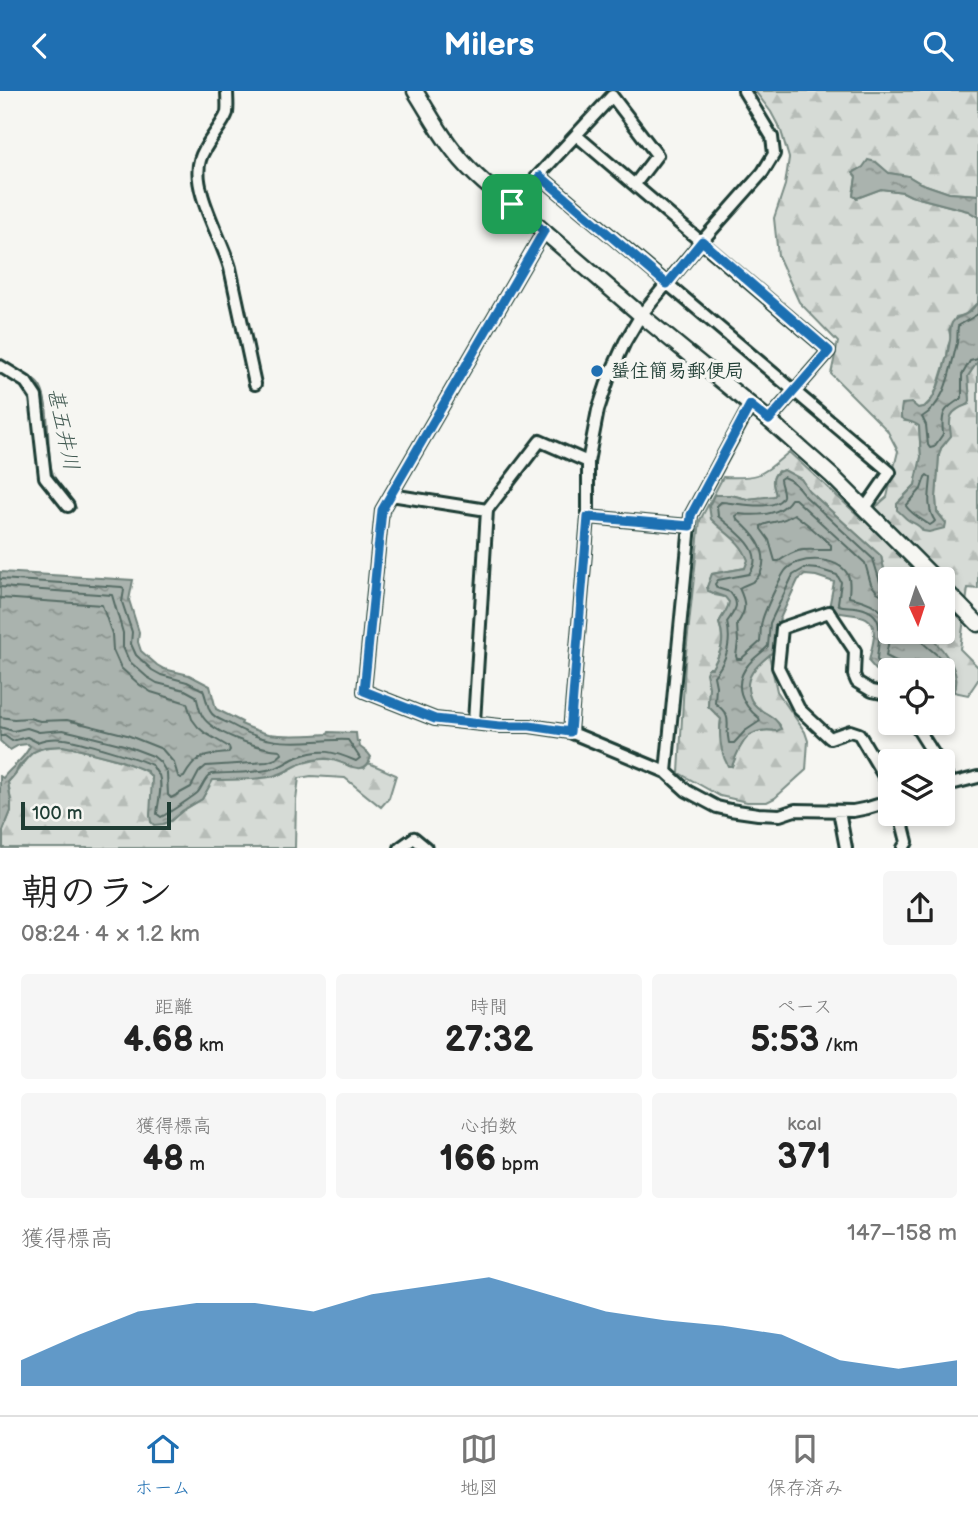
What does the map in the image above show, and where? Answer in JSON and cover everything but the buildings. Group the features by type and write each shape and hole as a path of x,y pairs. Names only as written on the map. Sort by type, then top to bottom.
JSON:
{"street":[{"path":"227,91 227,112 199,161 199,181 210,220 225,249 255,384"},
{"path":"415,91 448,143 492,190 769,420 865,508 923,567"},
{"path":"570,732 588,517 589,462 598,410 609,377 641,315 763,172 774,155 772,137 744,91"},
{"path":"512,204 612,96 657,155 635,184"},
{"path":"576,135 829,351 769,420"},
{"path":"540,176 890,472 865,508"},
{"path":"544,231 382,510 364,691 435,719 500,726 530,726 570,732 666,772 687,791 718,807 758,814 779,814 795,810 839,811 878,805"},
{"path":"0,366 26,382 36,397 45,477 68,506"},
{"path":"666,772 691,515 750,405"},
{"path":"474,722 487,510 540,441 589,462"},
{"path":"391,495 487,510"},
{"path":"588,517 690,526"},
{"path":"956,601 978,624"},
{"path":"878,692 857,682 854,675 855,651 829,612 782,628 778,667 799,709 830,738 850,731 859,734 878,766"},
{"path":"955,783 978,777"},
{"path":"839,811 846,848"},
{"path":"903,826 907,842 903,848"},
{"path":"400,848 414,838 426,848"}],"green space":[{"path":"755,91 978,91 978,195 949,193 908,176 888,173 876,162 855,171 853,195 857,198 881,189 903,192 968,211 978,217 978,302 965,315 956,317 949,330 951,339 947,356 932,399 905,421 919,426 921,457 915,485 900,500 915,523 920,525 942,517 937,512 936,498 939,455 946,442 948,421 952,413 970,401 968,376 978,361 978,589 968,588 960,649 978,667 978,680 968,695 955,692 955,658 939,658 931,644 956,644 956,567 884,567 881,556 809,491 801,479 778,471 773,479 776,495 774,497 747,499 731,495 726,531 740,544 748,560 745,568 712,574 707,587 715,595 725,597 729,602 719,623 722,646 707,679 708,706 721,719 722,743 732,766 747,738 759,731 777,731 780,725 754,704 748,690 752,671 769,655 777,691 805,732 808,741 806,770 775,798 767,802 747,802 720,796 679,773 685,663 700,520 723,477 760,474 789,452 862,519 887,497 898,451 887,430 831,374 838,342 799,302 778,256 774,218 785,185 789,158 781,131"},
{"path":"63,746 111,758 147,772 153,786 150,816 170,821 202,799 212,780 270,777 282,774 299,764 330,758 349,766 364,768 369,763 396,775 389,798 381,807 345,778 299,778 295,848 3,848 3,831 11,811 8,782 30,755 41,749"}],"water":[{"path":"868,160 876,162 889,173 908,176 949,193 978,195 978,217 968,211 903,192 881,189 857,198 853,196 856,177 853,173"},
{"path":"978,302 978,361 968,376 970,401 951,415 951,436 939,455 937,512 946,523 945,528 923,531 897,510 897,504 915,485 921,457 919,426 901,418 902,404 912,403 918,408 925,407 932,400 946,362 952,323 969,312"},
{"path":"784,470 801,479 809,491 881,556 884,567 878,567 878,644 937,644 947,658 878,658 878,671 876,670 869,662 873,625 863,617 829,608 834,582 805,575 798,580 777,625 776,649 755,669 749,680 752,702 776,720 781,729 752,734 743,743 732,766 728,766 721,743 721,719 708,706 709,687 706,673 708,668 712,668 720,652 722,635 719,623 729,602 725,597 708,591 707,587 712,574 745,568 748,560 736,542 711,519 709,506 714,495 747,499 774,496 774,476"},
{"path":"0,572 133,580 129,600 139,632 141,651 164,669 189,675 210,686 216,709 242,722 241,724 269,734 291,736 329,732 356,733 360,747 371,757 363,768 331,759 318,759 266,778 213,780 202,799 171,821 154,825 150,816 152,778 147,771 119,760 73,748 45,747 33,752 8,782 11,811 3,831 3,848 0,848 0,776 3,778 30,746 19,745 10,750 0,741"}],"waterway":[{"name":"甚五井川","path":"0,361 29,376 42,390 52,472 56,482 76,508"}],"place":[{"name":"蜑住簡易郵便局","path":"597,371"}],"route":[{"path":"540,176 667,284 702,241 829,351 769,420 750,405 691,515 690,526 588,517 570,732 530,726 500,726 435,719 364,691 382,510 544,231 512,204 540,176"}]}
